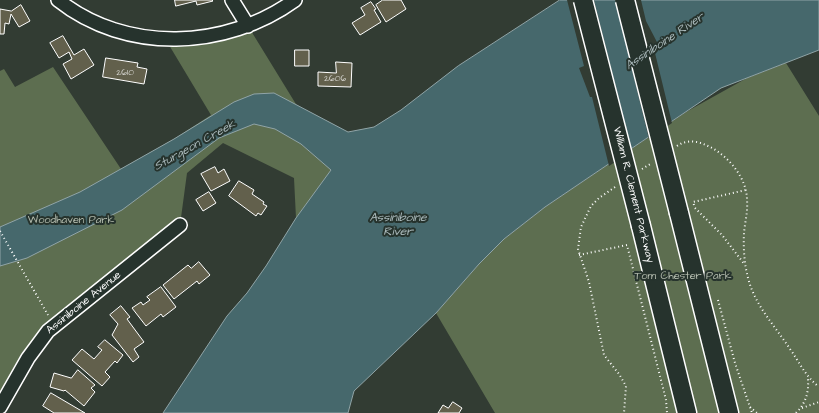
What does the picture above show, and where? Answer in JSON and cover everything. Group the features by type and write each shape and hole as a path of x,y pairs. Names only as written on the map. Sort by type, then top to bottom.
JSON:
{"main road":[{"name":"William R. Clement Parkway","path":"583,0 687,413"},
{"path":"625,0 691,209 729,413"}],"street":[{"path":"58,0 112,30 166,40 221,34 248,26 266,18 295,0"},
{"path":"232,0 248,26"},
{"name":"Assiniboine Avenue","path":"0,407 35,348 56,324 180,225"}],"path":[{"path":"691,209 746,190"},
{"path":"691,209 722,235 746,267"},
{"path":"0,231 47,314 56,324"},
{"path":"579,256 627,245 666,400 666,413"},
{"path":"717,297 735,363 752,413"},
{"path":"796,413 801,408 807,395 808,378"},
{"path":"801,408 819,402"},
{"path":"749,406 757,413"}],"green space":[{"name":"Woodhaven Park","path":"248,26 310,127 301,144 332,170 296,218 294,178 223,143 187,173 180,225 56,324 0,407 0,71 4,69 15,87 53,67 121,169 174,139 211,115 166,40"},
{"name":"Tom Chester Park","path":"786,63 819,116 819,413 495,413 436,313 479,264 504,239 545,207 686,112 747,78"}],"water":[{"name":"Assiniboine River","path":"560,0 819,0 819,50 721,88 545,207 504,239 479,264 436,313 354,391 348,413 163,413 227,316 247,293 296,218 331,170 301,144 275,129 254,124 219,138 122,210 27,258 0,266 0,227 80,192 174,139 234,102 254,94 274,93 348,132 374,127 401,110 458,66"}],"pier":[{"path":"567,0 594,0 632,151 609,166 592,97 590,97 579,68 584,66"},
{"path":"615,0 641,0 646,21 658,44 658,51 655,53 672,123 649,139"}],"building":[{"path":"175,0 213,1 197,5 196,1 176,6"},
{"path":"383,0 401,0 406,9 386,22 376,5"},
{"path":"371,2 376,9 374,10 381,22 360,35 352,23 365,15 361,8"},
{"path":"21,5 30,21 19,27 11,14 9,24 5,23 4,34 0,34 0,9 11,11"},
{"path":"63,36 74,55 84,49 94,65 71,79 63,64 72,59 69,52 59,58 50,43"},
{"path":"295,50 309,50 309,66 295,66"},
{"path":"106,58 138,63 137,67 147,69 144,84 103,77"},
{"path":"336,62 352,63 351,87 318,86 318,72 336,73"},
{"path":"215,167 218,173 224,169 230,181 211,191 201,174"},
{"path":"239,181 254,190 252,194 264,202 263,204 267,206 261,215 258,213 256,216 229,196"},
{"path":"209,192 216,203 203,211 196,200"},
{"path":"199,262 210,275 199,284 197,281 174,299 163,285 188,265 191,268"},
{"path":"161,287 176,307 163,317 161,314 146,326 132,308 141,302 143,305 150,300 147,297"},
{"path":"121,306 130,317 127,319 144,342 134,349 139,357 133,362 112,335 118,324 110,315"},
{"path":"105,340 123,355 117,363 115,361 105,372 110,377 102,386 72,360 82,349 94,359 102,350 98,347"},
{"path":"78,370 95,385 91,388 95,392 84,406 65,390 50,387 54,373 71,378"},
{"path":"51,393 85,413 54,413 43,406"},
{"path":"453,402 462,408 459,413 438,413 443,405 448,408"}],"water label":[{"name":"Sturgeon Creek","path":"195,146"}]}
